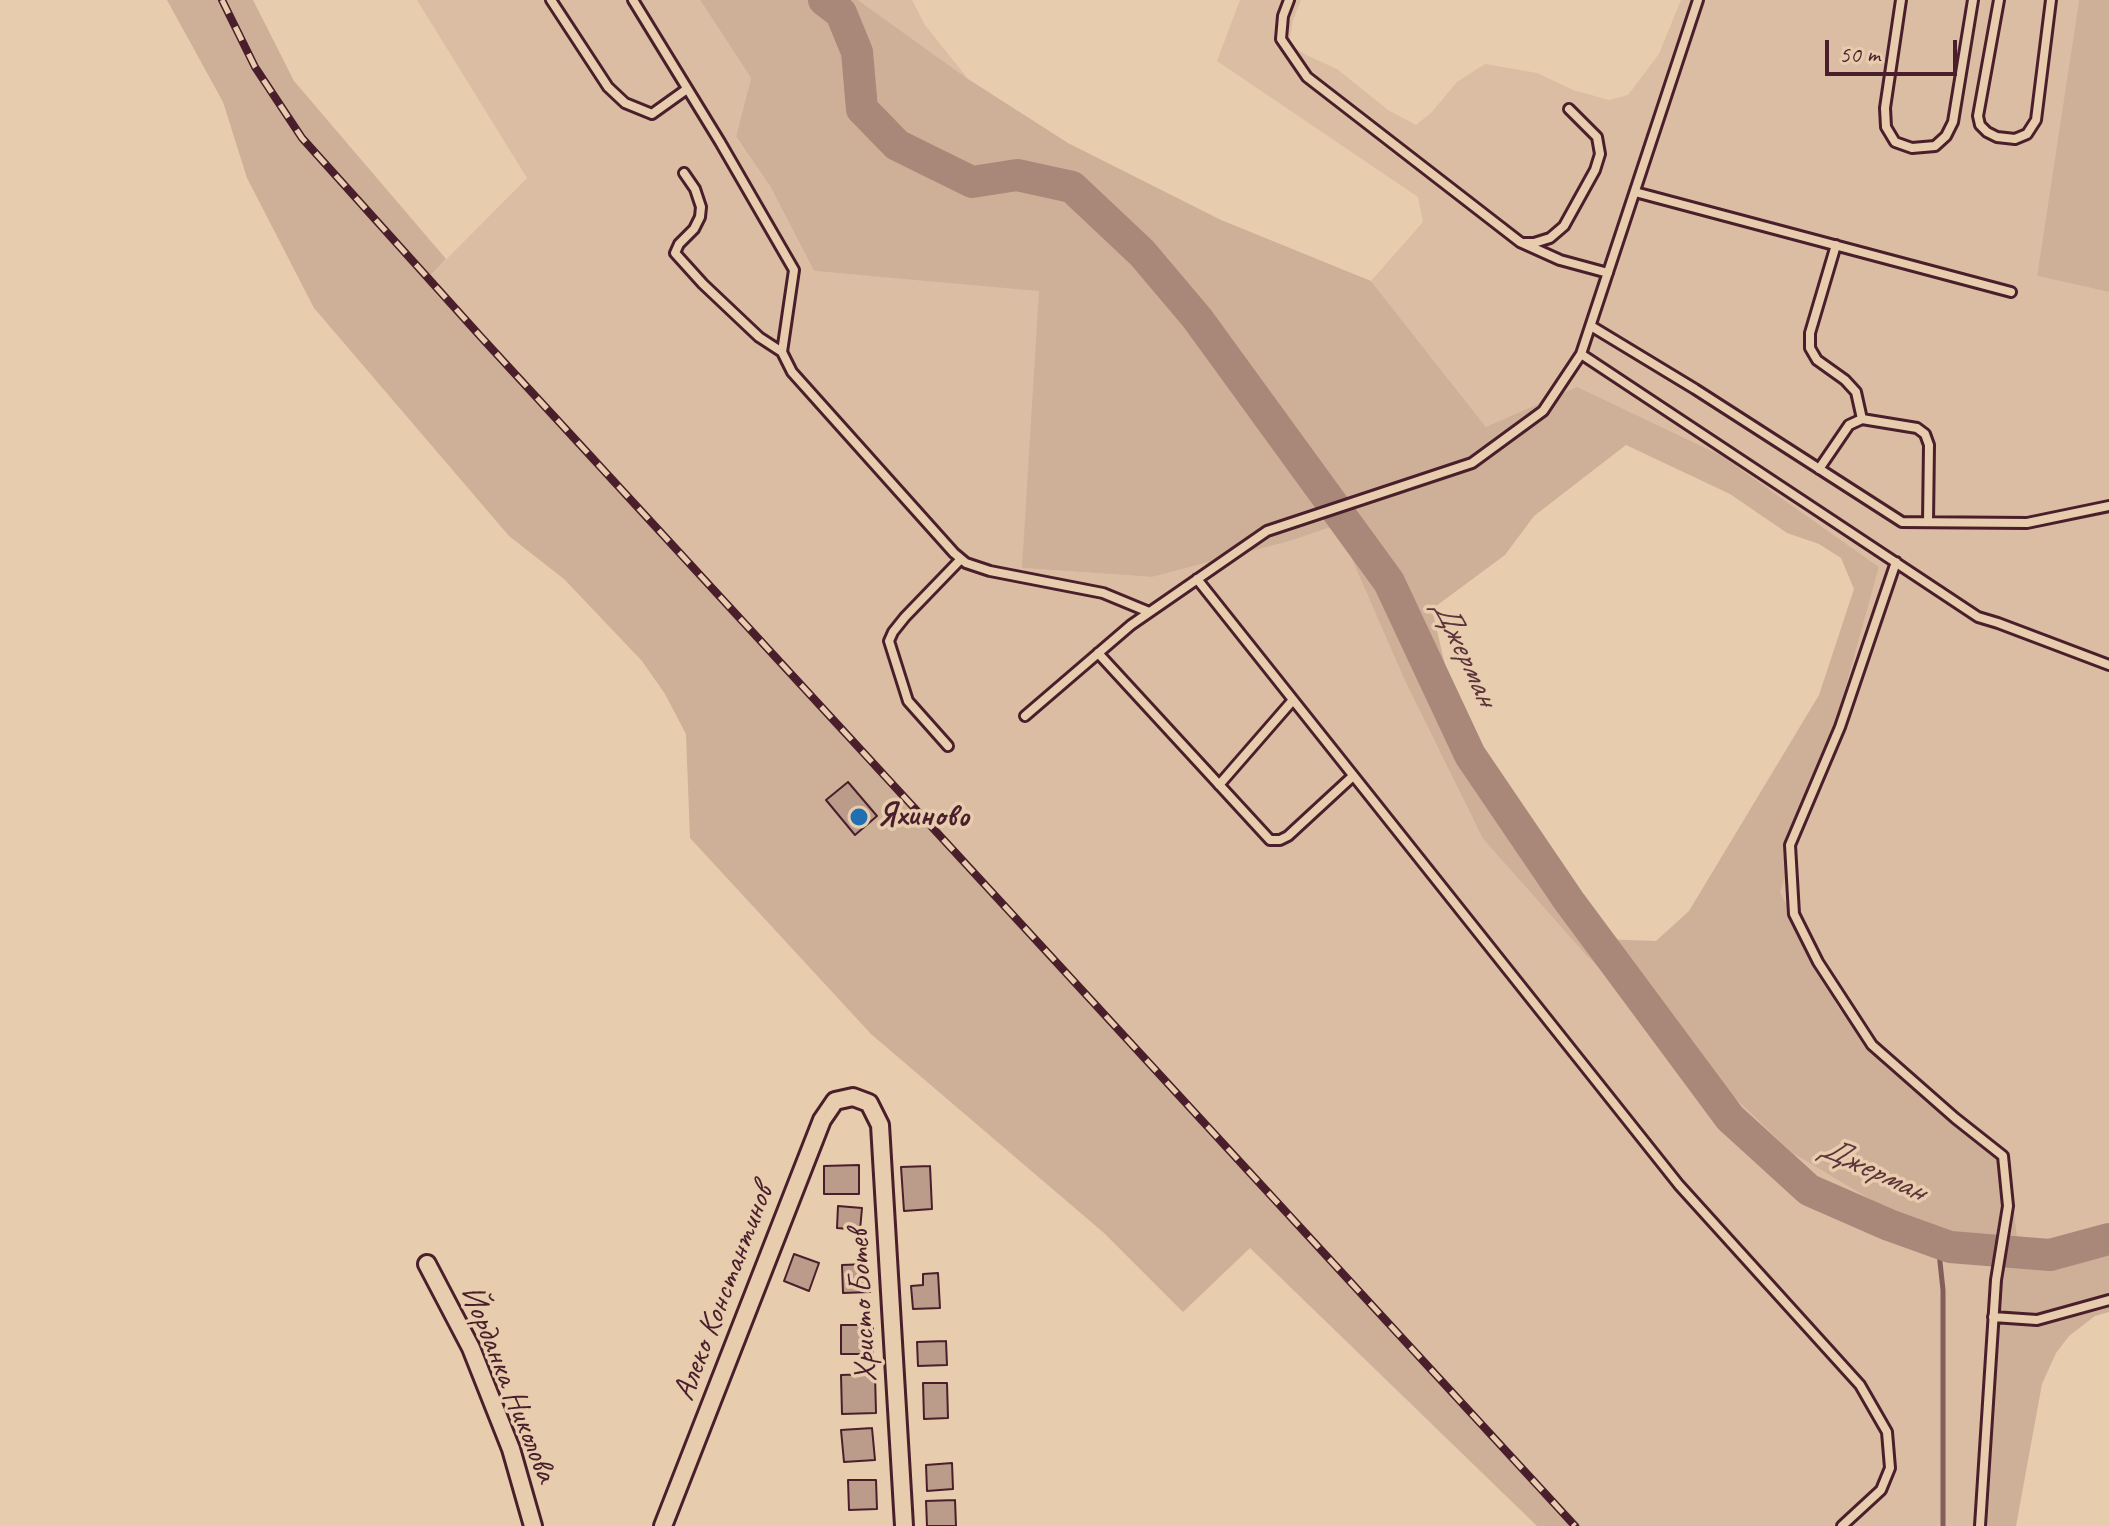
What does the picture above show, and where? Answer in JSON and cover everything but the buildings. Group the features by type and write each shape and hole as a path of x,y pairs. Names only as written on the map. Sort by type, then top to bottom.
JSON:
{"street":[{"name":"Алеко Константинов","path":"663,1526 822,1120 835,1101 853,1097"},
{"name":"Христо Ботев","path":"853,1097 869,1103 880,1125 904,1526"},
{"name":"Йорданка Николова","path":"427,1264 471,1348 511,1449 533,1526"}],"lane":[{"path":"551,0 608,87 625,103 652,114 687,89"},
{"path":"633,0 794,270 782,352"},
{"path":"1289,0 1283,16 1281,39 1307,77 1520,242 1560,260 1608,273"},
{"path":"1025,716 1149,612 1267,531 1472,463 1543,411 1581,354 1698,0"},
{"path":"1901,0 1885,108 1886,127 1895,142 1912,148 1935,146 1946,136 1953,122 1973,0"},
{"path":"1999,0 1978,116 1980,125 1987,132 1997,137 2015,139 2027,134 2036,120 2051,0"},
{"path":"1520,242 1534,243 1550,238 1564,226 1595,170 1600,154 1597,137 1569,109"},
{"path":"684,173 695,189 701,207 700,217 675,253 759,337 782,352 792,372 961,559 990,571 1103,593 1149,612"},
{"path":"1635,192 2011,292"},
{"path":"1836,245 1810,333 1810,348 1817,360 1856,392 1862,419"},
{"path":"1591,326 1902,522 2027,523 2109,506"},
{"path":"1581,354 1978,617 2109,665"},
{"path":"1819,469 1849,425 1862,419 1917,428 1925,434 1929,445 1928,522"},
{"path":"948,746 908,701 889,641 905,617 961,559"},
{"path":"1896,562 1840,727 1790,845 1794,914 1818,962 1872,1045 2003,1156 2008,1206 1996,1280 1980,1526"},
{"path":"1197,579 1679,1185 1860,1385 1887,1432 1890,1468 1881,1490 1842,1526"},
{"path":"1098,653 1270,840 1288,836 1353,776"},
{"path":"1219,785 1293,700"},
{"path":"1993,1317 2037,1320 2109,1300"}],"shaded area":[{"path":"167,0 253,0 294,81 446,259 428,278 1365,1298 1582,1526 1537,1526 1250,1248 1183,1312 1104,1233 871,1034 690,838 686,734 665,694 642,661 564,579 509,536 314,308 247,178 223,102"},
{"path":"417,0 700,0 751,78 736,138 770,186 814,271 1040,290 1023,568 1152,577 1290,541 1337,525 1405,681 1483,839 1586,955 1791,1152 1901,1218 1999,1264 1980,1526 1582,1526 1365,1298 428,278 527,178"},
{"path":"700,0 858,0 968,79 1068,143 1221,220 1371,281 1486,427 1577,387 1722,456 1879,567 1827,755 1780,892 1839,1009 2008,1155 2018,1245 2109,1230 2109,1312 2095,1316 2069,1336 2056,1353 2042,1384 2016,1526 1980,1526 1999,1264 1901,1218 1791,1152 1586,955 1483,839 1405,681 1337,525 1290,541 1152,577 1022,568 1039,291 814,271 770,186 736,137 751,78","holes":["1626,445 1730,494 1787,533 1819,544 1841,558 1854,589 1819,695 1689,911 1656,941 1599,939 1485,763 1445,665 1432,609 1505,555 1534,516"]},
{"path":"858,0 912,0 925,25 968,79"},
{"path":"1240,0 1301,0 1293,20 1289,44 1337,69 1388,110 1416,125 1431,113 1457,82 1485,64 1537,73 1573,90 1609,100 1628,95 1659,54 1681,0 2079,0 2037,276 2109,292 2109,1230 2018,1245 2008,1155 1839,1009 1779,892 1827,755 1879,567 1722,456 1486,427 1371,281 1423,222 1418,197 1217,61"},
{"path":"2079,0 2109,0 2109,292 2037,276"}],"waterway":[{"name":"Джерман","path":"824,0 841,13 857,52 862,109 897,145 972,182 1017,175 1072,187 1142,253 1197,318 1389,582 1470,755 1569,901 1730,1118 1809,1190 1889,1225 1950,1247 2050,1255 2109,1239"},
{"path":"1938,1243 1943,1290 1943,1526"}],"railway":[{"path":"222,0 255,67 302,138 481,337 1575,1526"}],"place":[{"name":"Яхиново","path":"859,817"}]}
